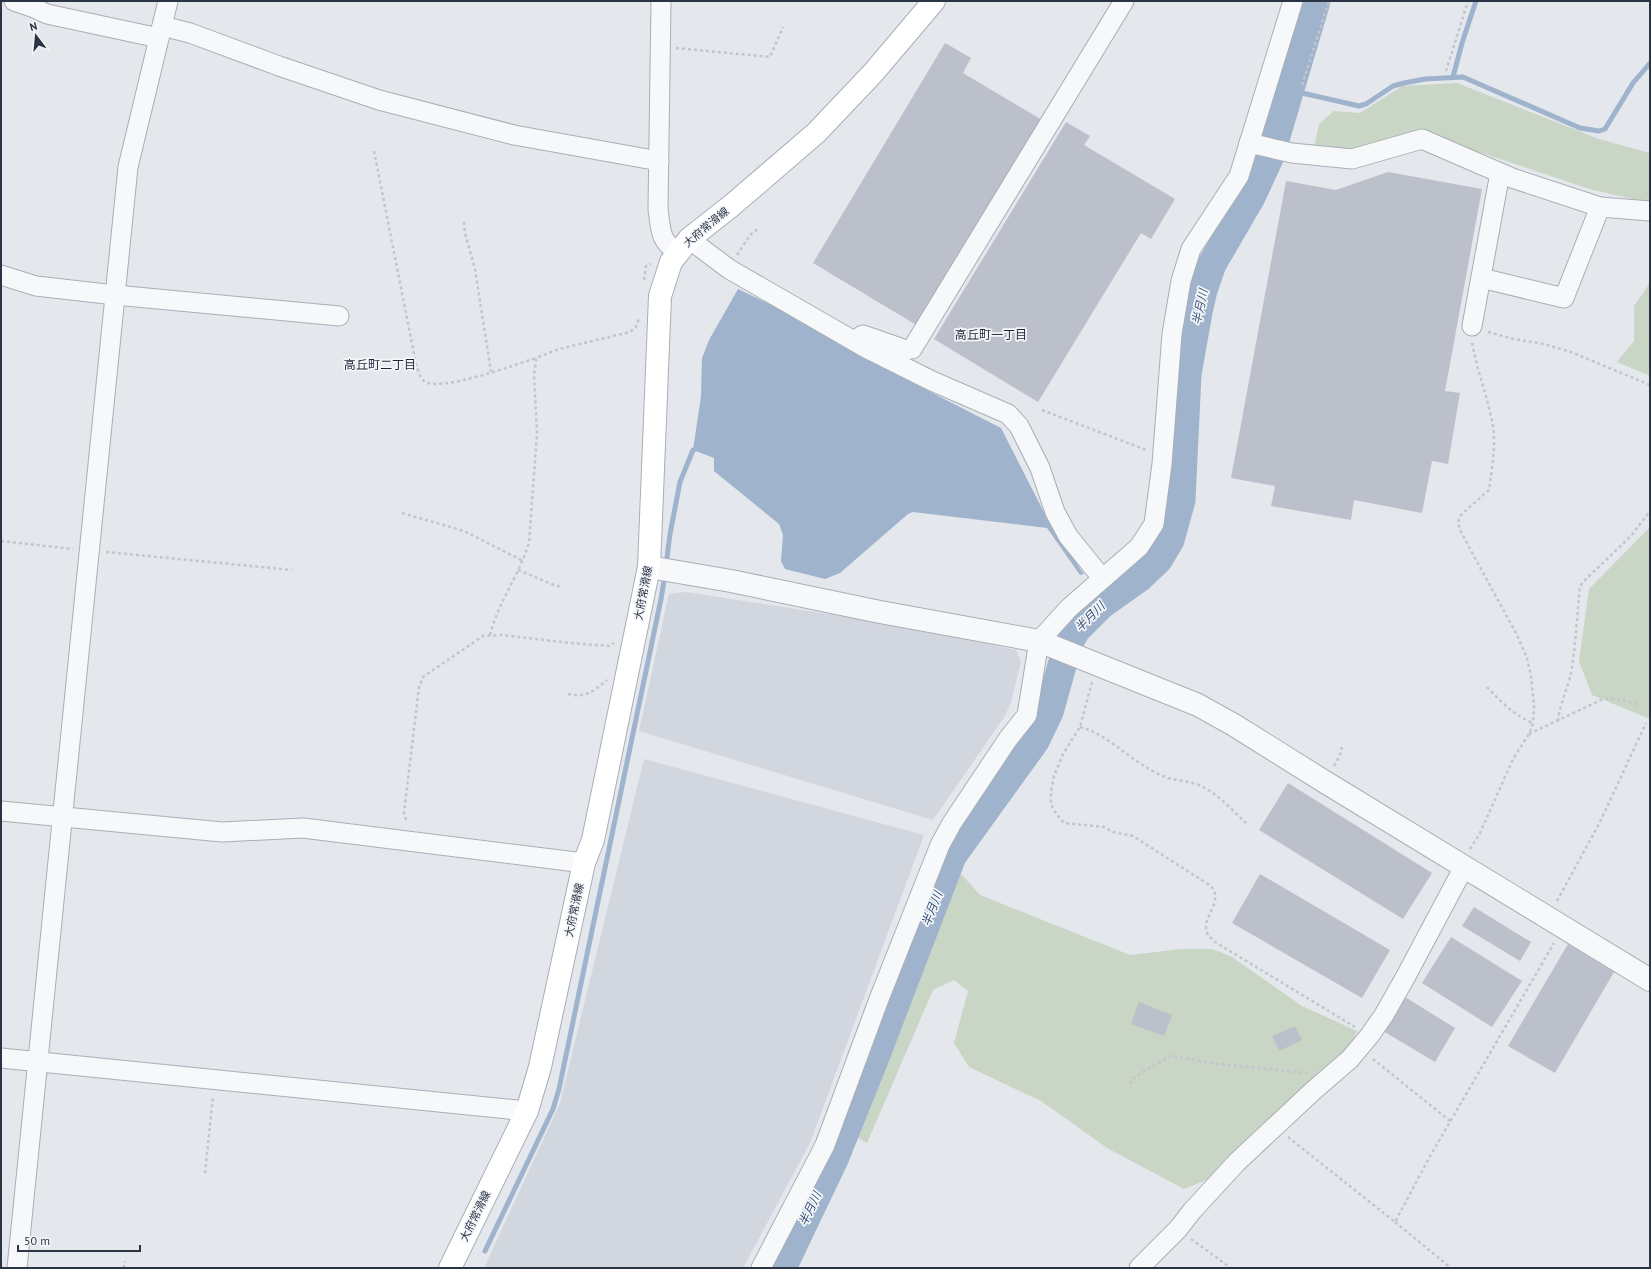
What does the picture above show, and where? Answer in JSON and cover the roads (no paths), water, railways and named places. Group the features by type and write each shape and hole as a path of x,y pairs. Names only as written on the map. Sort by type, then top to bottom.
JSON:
{"main road":[{"name":"大府常滑線","path":"450,1268 526,1111 540,1067 584,863 593,840 649,567 660,296 679,251 816,132 873,73 934,1"}],"street":[{"path":"14,1 34,4 47,14 160,32 190,33 279,66 379,100 514,135 659,161"},
{"path":"17,1268 128,167 168,1"},
{"path":"661,1 658,209 662,237 668,246 728,269 866,348 932,381 1008,414 1019,426 1040,468 1055,512 1068,536 1102,578"},
{"path":"852,339 863,335 906,350 912,349 1124,1"},
{"path":"761,1268 825,1145 879,999 940,845 961,810 1026,714 1045,644 1069,608 1139,547 1154,524 1163,454 1172,334 1181,281 1191,249 1239,176 1256,145 1293,1"},
{"path":"1256,145 1292,153 1352,159 1422,139 1500,172 1600,207 1650,211"},
{"path":"1472,329 1500,172"},
{"path":"1481,278 1564,298 1600,207"},
{"path":"1,275 36,286 339,316"},
{"path":"649,567 731,581 1045,644 1077,655 1198,705 1222,718 1650,980"},
{"path":"1,811 222,832 303,828 584,863"},
{"path":"1139,1268 1178,1229 1192,1211 1237,1162 1350,1059 1365,1042 1384,1014 1406,976 1462,866"},
{"path":"1,1058 526,1111"}],"water":[{"path":"738,289 802,320 909,381 1001,428 1051,526 1084,574 1080,575 1047,528 913,512 908,514 840,573 825,579 785,569 781,561 783,535 779,524 714,471 714,458 693,450 701,396 702,358 709,340"}],"waterway":[{"name":"半月川","path":"782,1268 834,1159 952,856 1035,741 1049,712 1068,644 1076,630 1101,605 1139,578 1158,560 1170,540 1181,500 1187,374 1203,290 1212,264 1251,197 1270,156 1316,1"},
{"path":"1453,77 1462,43 1476,1"},
{"path":"1289,90 1359,106 1366,104 1393,86 1425,79 1463,77 1580,128 1599,131 1605,129 1633,83 1650,63"},
{"path":"666,565 670,534 680,482 693,450 699,448"},
{"path":"485,1251 553,1109 559,1089 665,575"}],"district":[{"name":"高丘町一丁目","path":"991,335"},
{"name":"高丘町二丁目","path":"380,365"}]}
